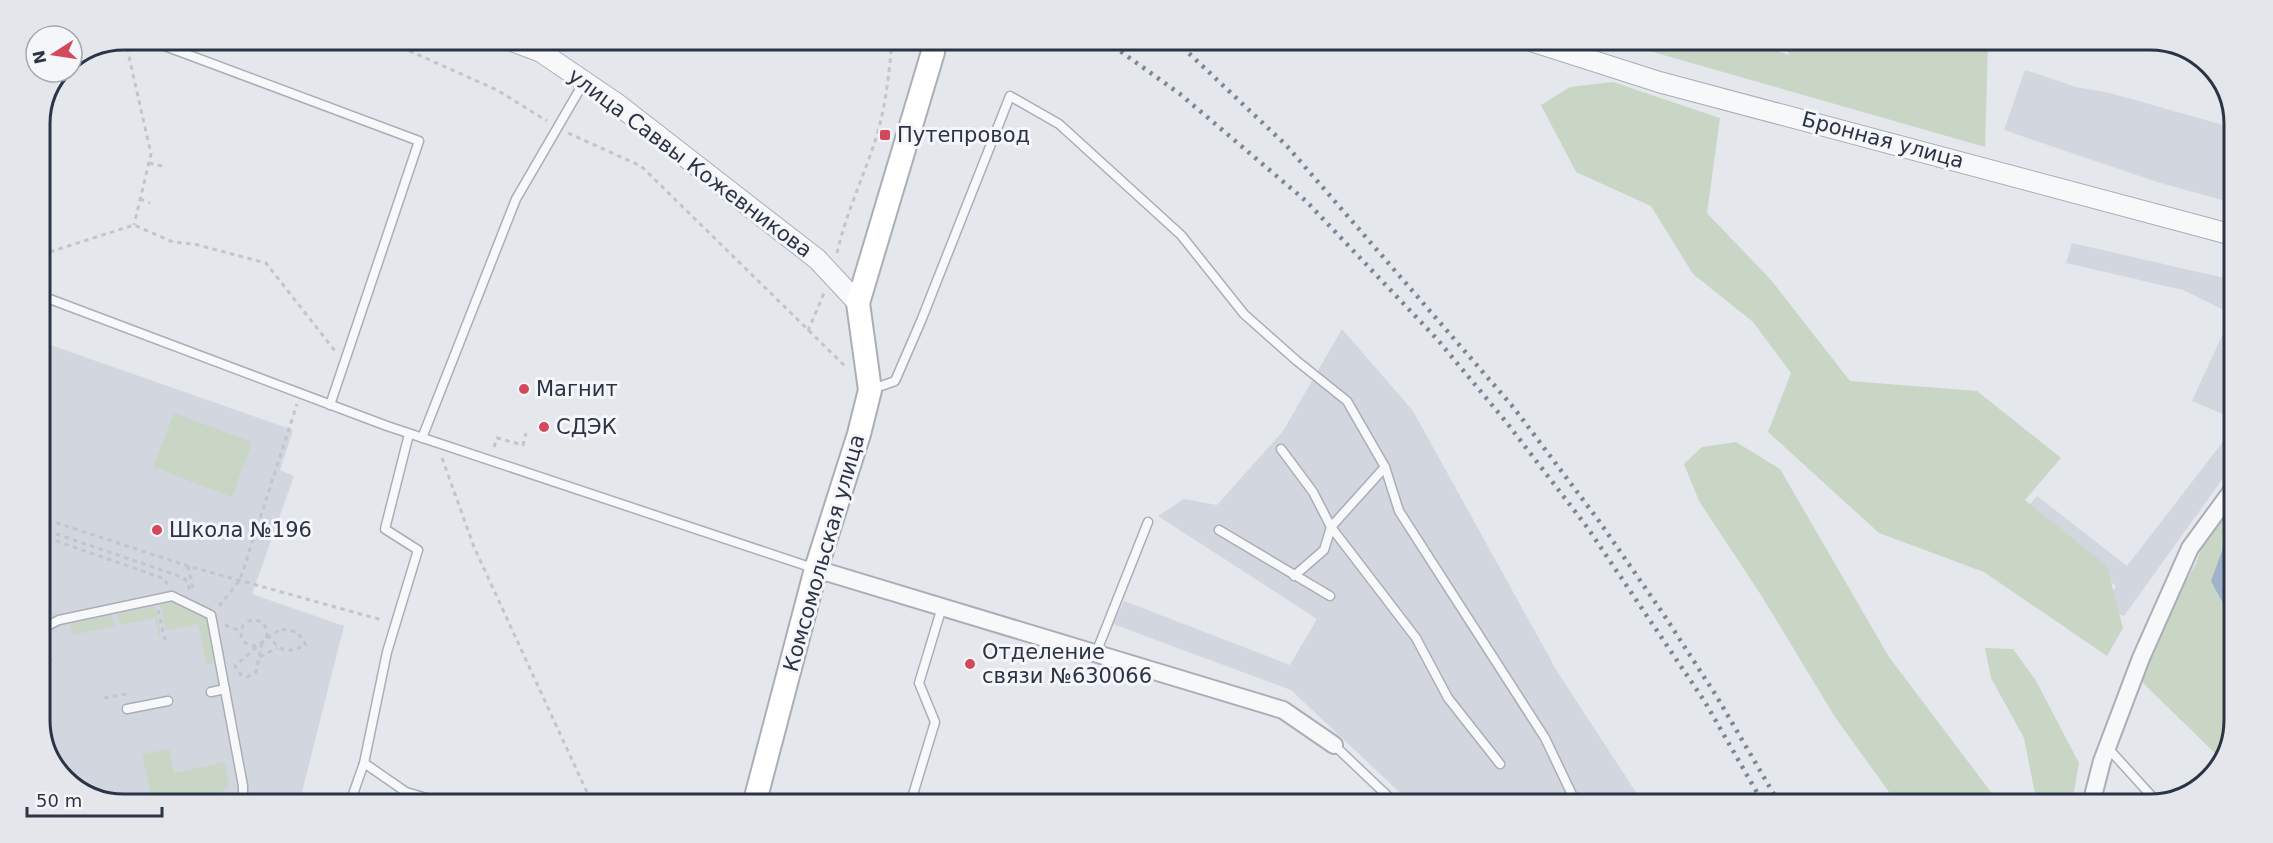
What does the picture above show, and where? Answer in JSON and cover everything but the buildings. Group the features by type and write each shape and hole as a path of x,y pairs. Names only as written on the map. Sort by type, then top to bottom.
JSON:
{"main road":[{"path":"858,303 933,49"},
{"name":"Комсомольская улица","path":"757,794 816,569 859,434 870,390 858,303"}],"street":[{"name":"улица Саввы Кожевникова","path":"533,49 541,52 616,103 817,259 858,303"},
{"name":"Бронная улица","path":"1556,49 1659,82 2223,232"},
{"path":"2094,794 2107,747 2141,658 2190,548 2224,502"},
{"path":"816,569 1283,710 1334,745"}],"lane":[{"path":"173,49 419,141 330,405"},
{"path":"422,438 516,199 585,81"},
{"path":"870,390 895,381 1010,96 1059,124 1181,235 1244,314 1347,401 1386,467 1399,511 1545,738 1572,794"},
{"path":"49,299 409,434 816,569"},
{"path":"353,794 364,763 387,652 418,550 385,529 409,434"},
{"path":"1281,449 1313,492 1331,527 1416,638 1448,698 1500,764"},
{"path":"1294,576 1324,550 1331,527 1386,467"},
{"path":"1096,653 1148,522"},
{"path":"1219,530 1330,596"},
{"path":"50,625 59,620 172,596 211,615 243,794"},
{"path":"912,794 935,722 919,683 942,607"},
{"path":"211,692 225,689"},
{"path":"127,710 168,701"},
{"path":"1334,745 1386,794"},
{"path":"2107,747 2150,794"},
{"path":"364,763 406,792 413,794"}],"path":[{"path":"127,49 151,154 134,225"},
{"path":"403,49 497,90 557,128 641,166 808,332 870,390"},
{"path":"808,332 832,274 842,232 877,137 888,90 891,49"},
{"path":"149,163 162,166"},
{"path":"140,199 150,203"},
{"path":"49,252 134,225 173,242 194,244 266,263 344,362"},
{"path":"230,594 240,580 300,394"},
{"path":"497,438 523,445 526,434"},
{"path":"437,443 474,547 588,794"},
{"path":"50,521 188,566 396,623"},
{"path":"50,532 182,577 187,581 195,607"},
{"path":"50,539 165,579 172,596"},
{"path":"188,566 192,586"},
{"path":"156,600 165,640"},
{"path":"262,643 254,646 245,643 241,631 245,623 253,619 264,624 267,632 262,643 256,672 247,677 240,674 235,666 262,643 269,636 282,629 297,632 306,645 291,651 277,647 269,636"},
{"path":"260,657 277,647"}],"shaded area":[{"path":"2025,70 2076,87 2110,93 2223,125 2223,200 2157,182 2004,130"},
{"path":"2072,243 2223,278 2223,310 2183,290 2066,263"},
{"path":"1342,329 1413,411 1558,673 1637,794 1402,794 1291,690 1113,624 1124,601 1290,665 1317,619 1158,516 1184,499 1217,505 1283,431"},
{"path":"2223,333 2223,414 2192,401"},
{"name":"Школа №196","path":"49,345 293,430 280,470 294,476 252,594 344,626 302,794 124,794 100,790 71,772 53,743 50,724"},
{"path":"2224,441 2224,477 2124,616 2104,607 2116,586 2022,514 2037,496 2127,566"}],"green space":[{"path":"1642,49 1772,49 1789,55 1786,49 1988,49 1985,147"},
{"path":"1613,82 1720,118 1707,213 1771,280 1850,381 1977,391 2061,458 2025,500 2107,566 2123,628 2107,656 1984,572 1879,533 1768,432 1791,373 1753,322 1693,274 1651,206 1576,172 1541,105 1570,87"},
{"path":"174,413 252,442 232,497 153,467"},
{"path":"1736,442 1780,469 1889,657 1992,794 1891,794 1835,717 1761,595 1699,501 1684,464 1702,447"},
{"path":"2224,511 2224,562 2220,598 2224,604 2224,719 2220,743 2215,753 2143,683 2140,671 2165,612 2180,592 2196,563 2206,535"},
{"path":"173,602 207,618 216,659 213,663 207,665 198,624 166,630 160,605"},
{"path":"155,606 161,635 159,636 155,618 120,625 117,614"},
{"path":"112,615 114,626 73,635 70,624"},
{"path":"1985,648 2013,649 2035,679 2079,763 2074,794 2035,794 2024,738 1991,678"},
{"path":"169,749 174,773 225,762 229,784 220,794 151,794 142,754"}],"water":[{"path":"2224,546 2224,604 2211,581"}],"railway":[{"path":"1117,49 1180,94 1306,201 1437,339 1507,423 1587,527 1705,702 1758,794"},
{"path":"1184,49 1286,145 1514,408 1599,521 1664,615 1717,697 1774,794"}],"place":[{"name":"Путепровод","path":"885,135"},
{"name":"Магнит","path":"524,389"},
{"name":"СДЭК","path":"544,427"},
{"name":"Школа №196","path":"157,530"},
{"name":"Отделение связи №630066","path":"970,664"}]}
